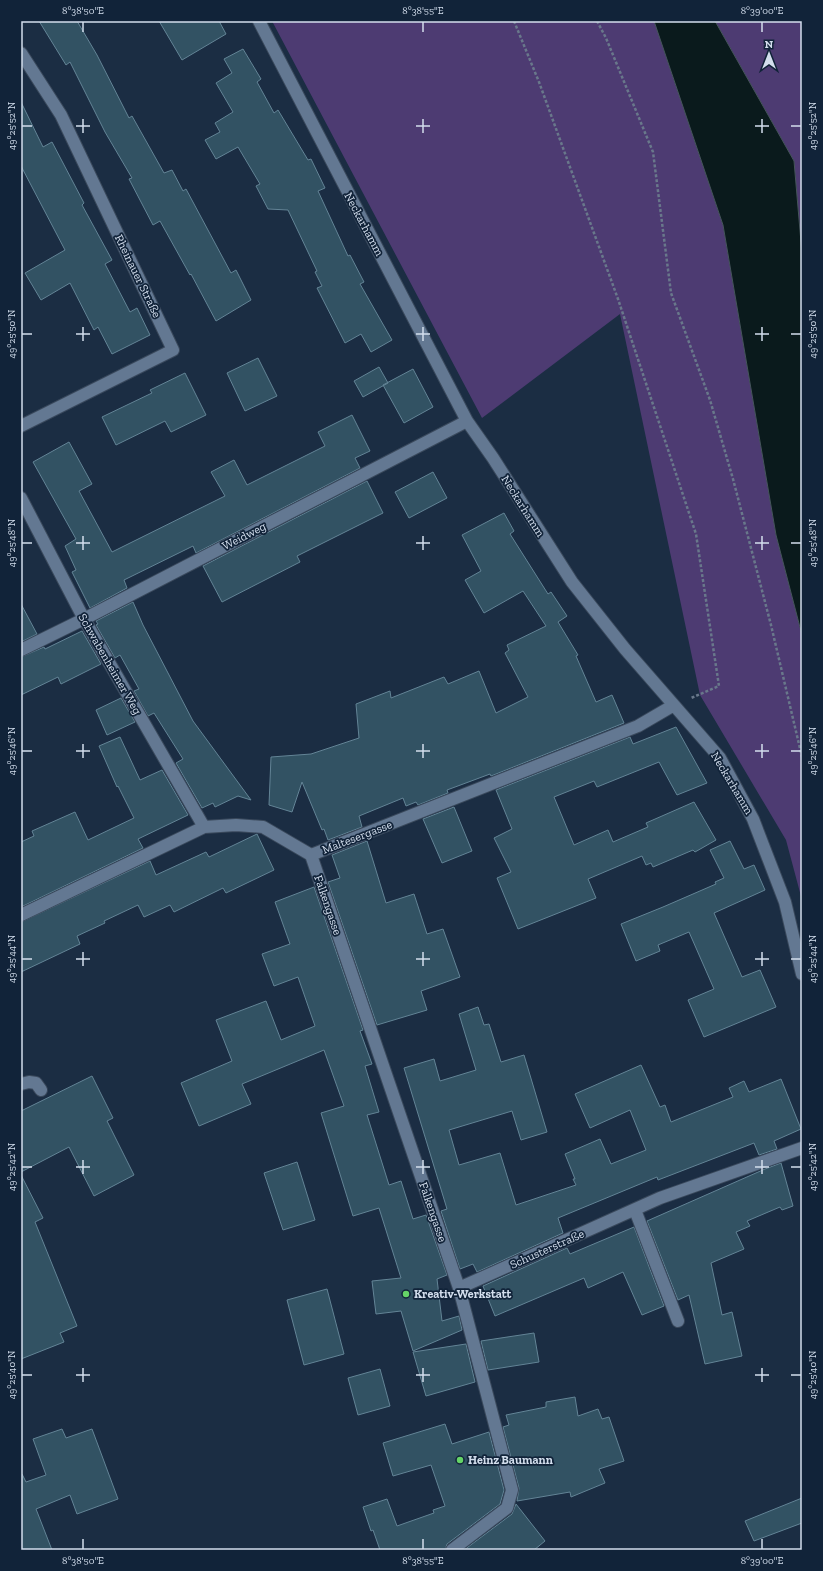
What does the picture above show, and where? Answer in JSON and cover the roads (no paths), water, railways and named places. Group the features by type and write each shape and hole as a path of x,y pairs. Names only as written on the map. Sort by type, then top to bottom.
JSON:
{"street":[{"name":"Neckarhamm","path":"259,21 467,421 493,458 572,582 625,649 720,758 753,819 785,902 802,974"},
{"name":"Rheinauer Straße","path":"21,53 61,115 173,350 21,426"},
{"name":"Weidweg","path":"21,650 467,421"},
{"name":"Schwabenheimer Weg","path":"21,498 84,619 204,827"},
{"name":"Maltesergasse","path":"21,915 204,827 236,825 263,827 310,855 638,726 674,705"},
{"name":"Falkengasse","path":"310,855 459,1288 512,1490 507,1508 452,1550"},
{"path":"21,1084 29,1082 36,1083 41,1090"},
{"name":"Schusterstraße","path":"459,1288 660,1198 802,1148"},
{"path":"635,1210 678,1321"}],"place":[{"name":"Kreativ-Werkstatt","path":"406,1294"},
{"name":"Heinz Baumann","path":"460,1460"}]}
